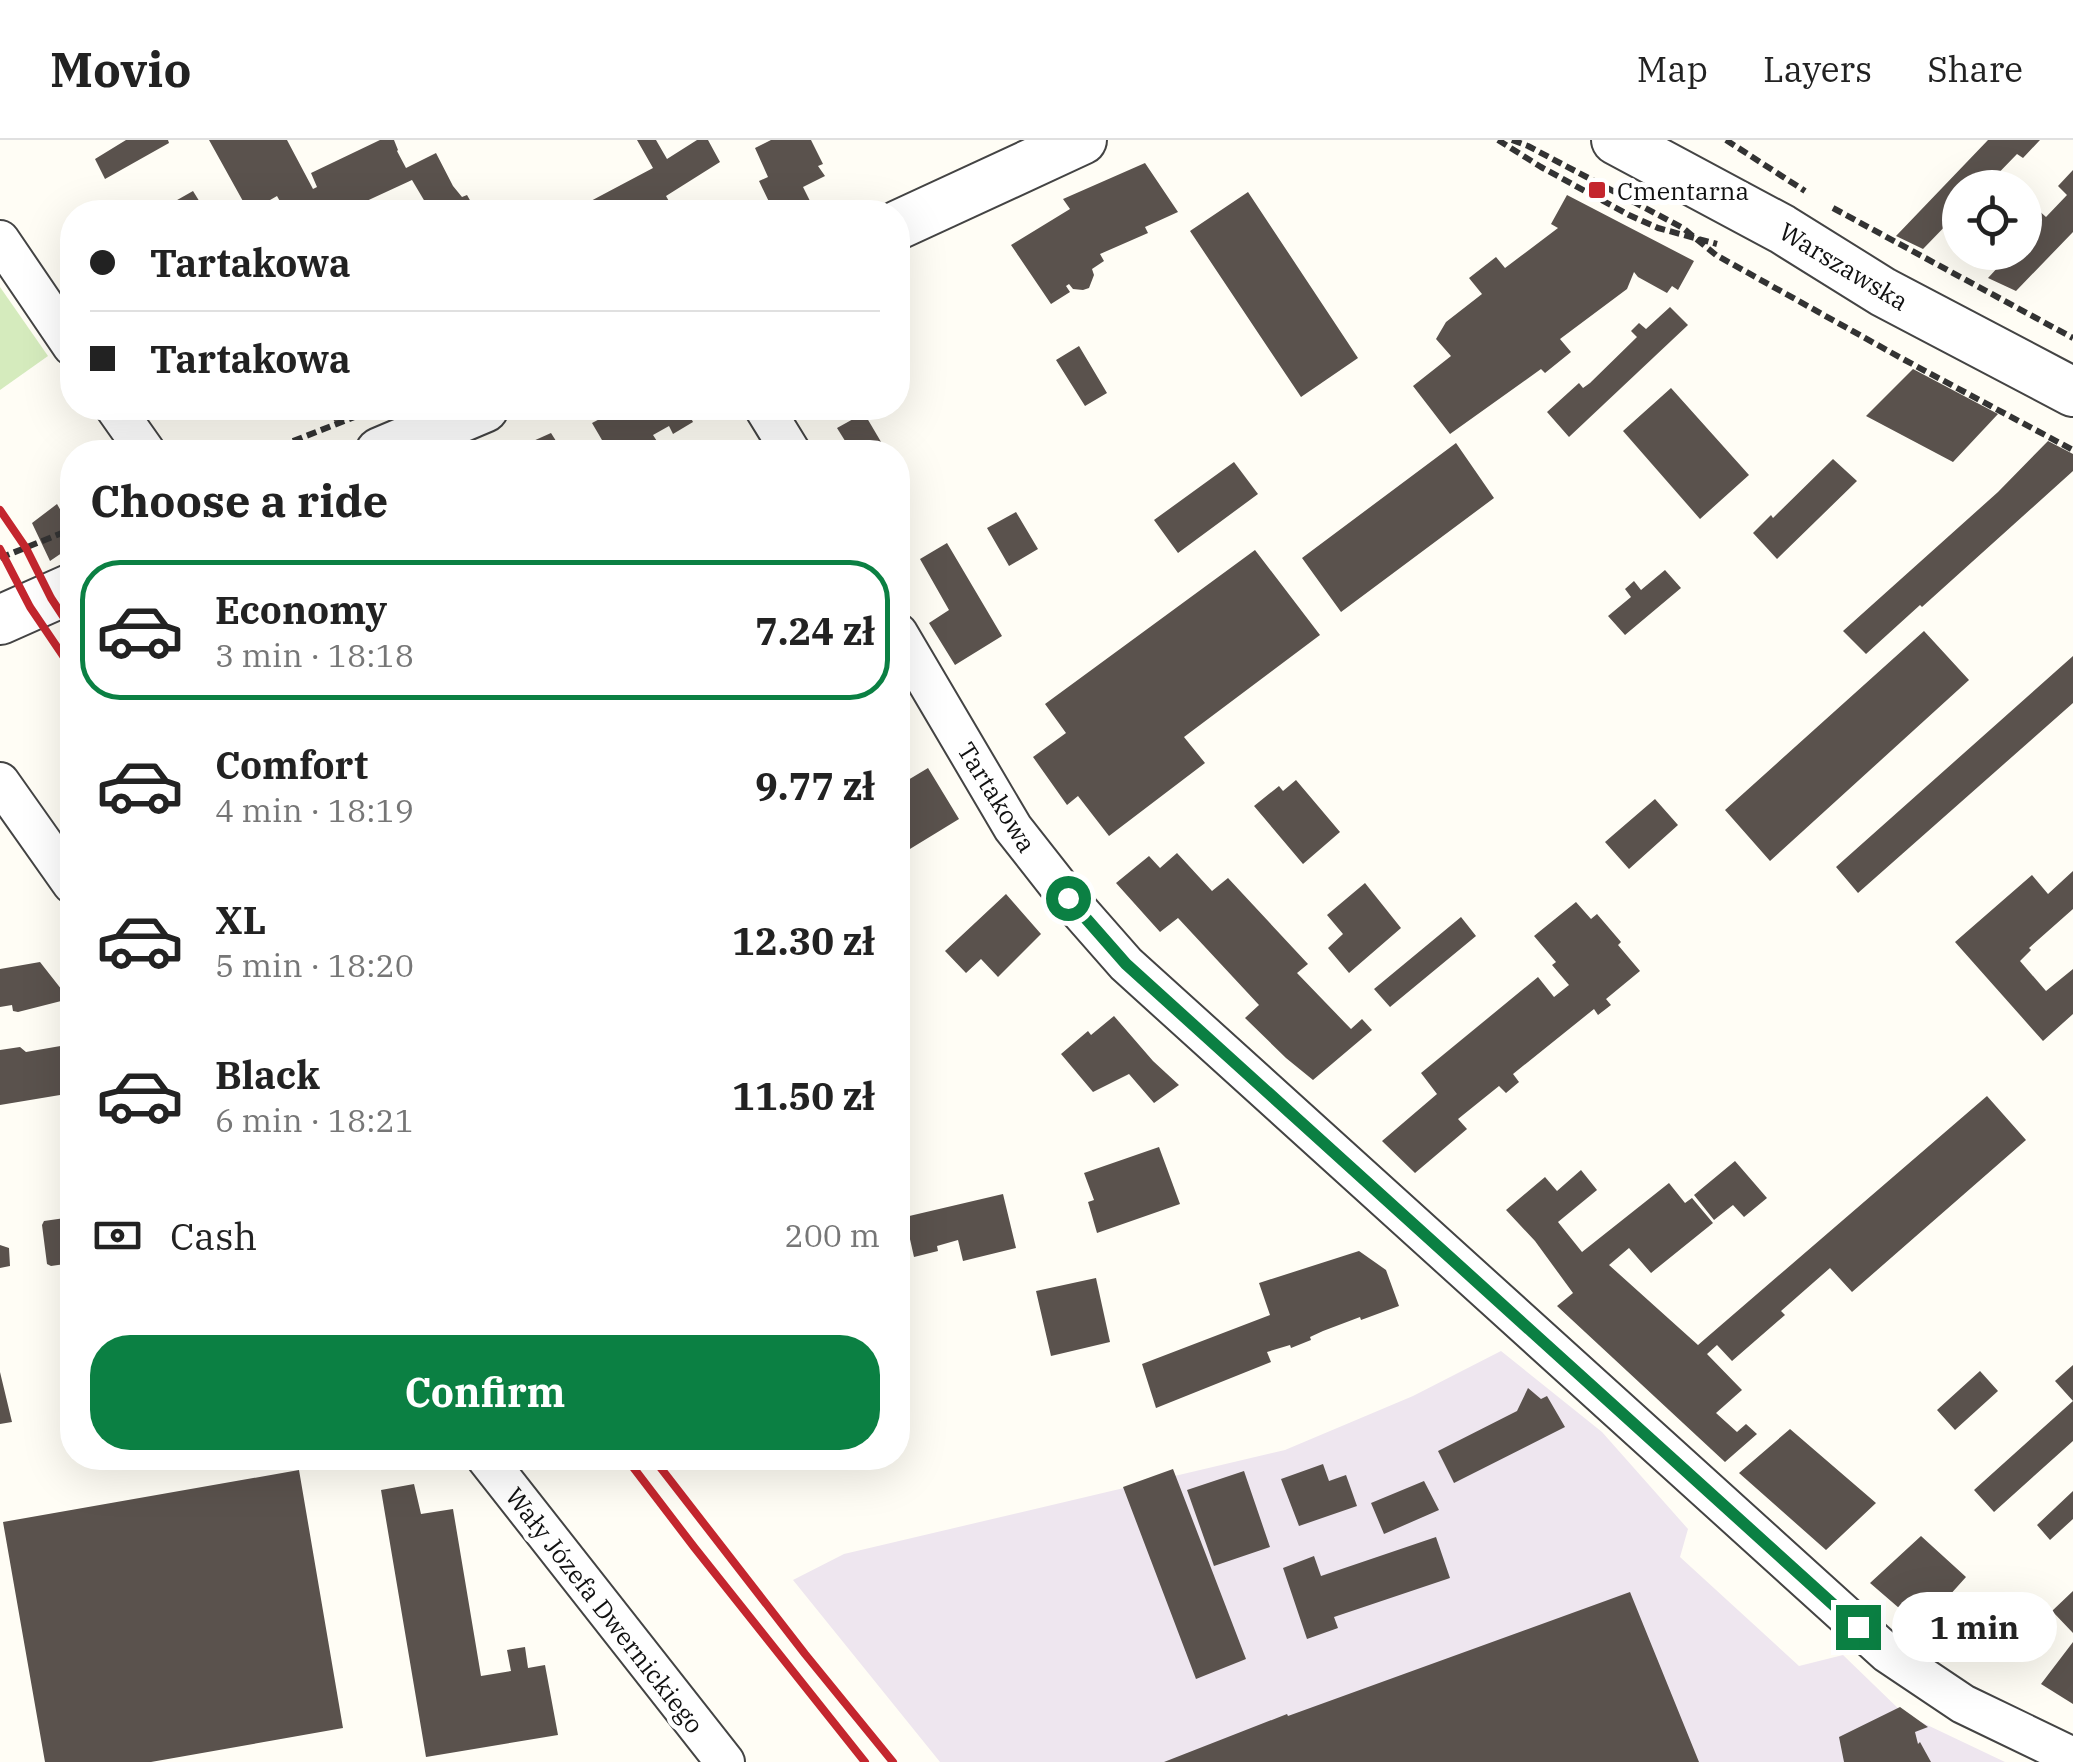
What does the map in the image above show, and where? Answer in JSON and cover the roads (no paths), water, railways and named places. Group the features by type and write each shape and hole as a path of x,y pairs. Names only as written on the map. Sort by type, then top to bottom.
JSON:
{"street":[{"path":"910,219 1082,140"},
{"name":"Warszawska","path":"1616,140 1782,229 1884,292 2073,392"},
{"path":"0,240 60,328"},
{"path":"371,433 430,420"},
{"path":"0,620 60,593"},
{"name":"Tartakowa","path":"910,652 1013,828 1126,964 1888,1653 1962,1704 2073,1757"},
{"path":"0,782 60,867"},
{"name":"Wały Józefa Dwernickiego","path":"495,1470 724,1762"}],"railway":[{"path":"0,510 26,548 60,612"},
{"path":"0,549 30,607 60,651"},
{"path":"635,1470 865,1762"},
{"path":"662,1470 893,1762"}],"place":[{"name":"Cmentarna","path":"1597,190"}]}
